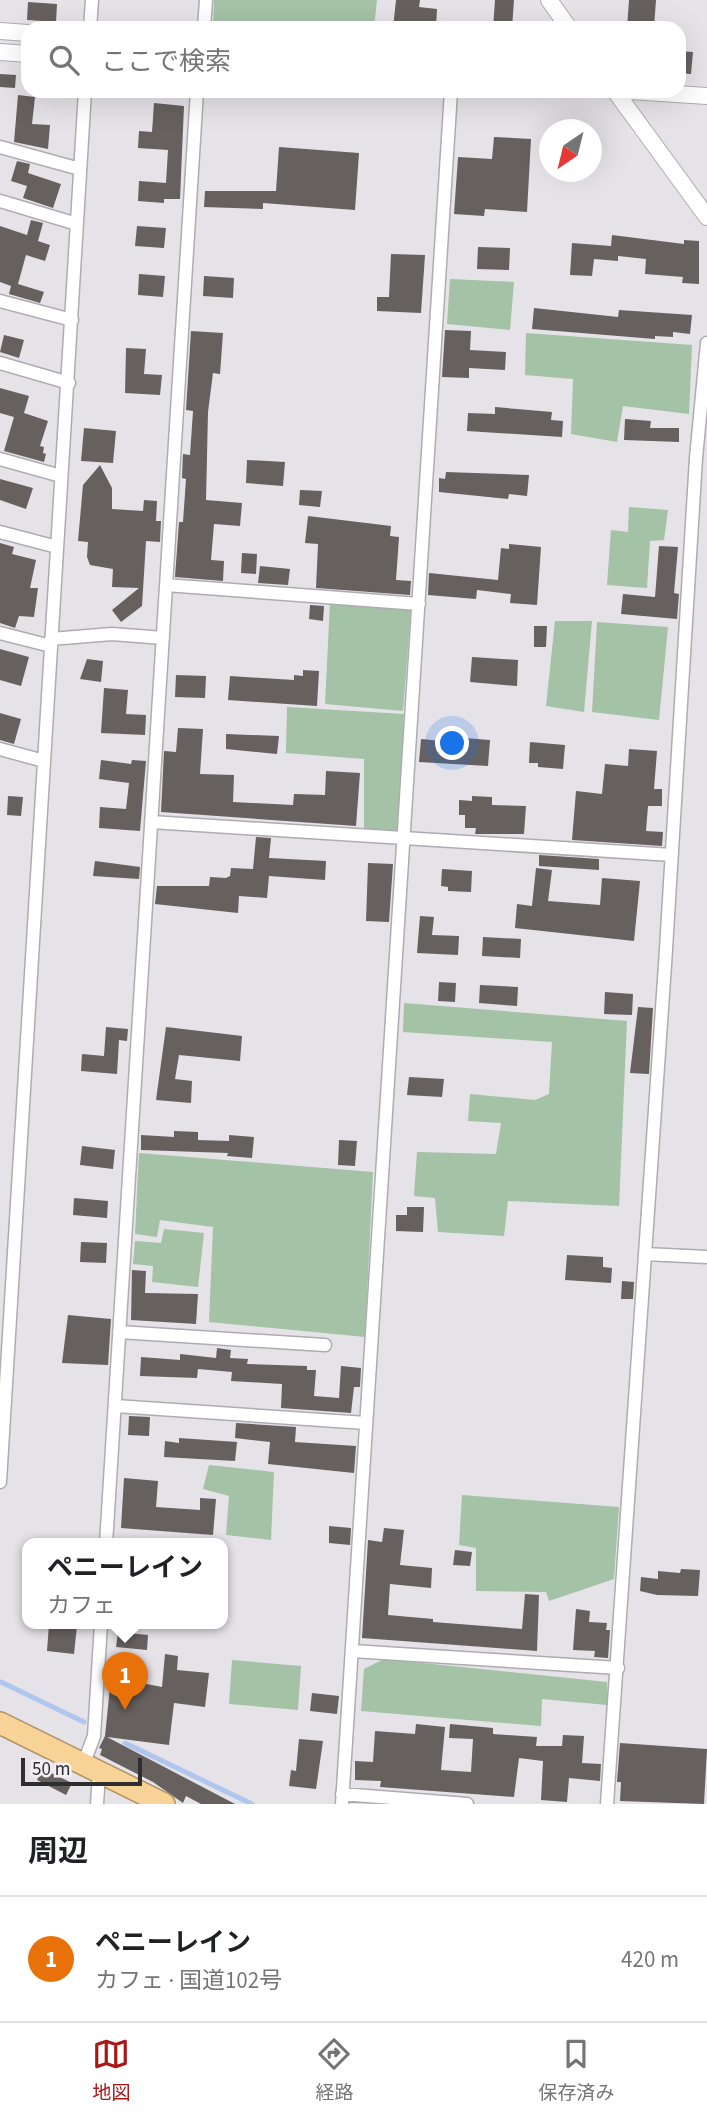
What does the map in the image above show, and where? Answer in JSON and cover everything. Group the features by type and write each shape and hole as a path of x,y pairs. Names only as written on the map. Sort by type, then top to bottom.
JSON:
{"highway":[{"path":"0,1723 164,1804"}],"street":[{"path":"90,21 92,0"},
{"path":"204,21 206,0"},
{"path":"549,0 564,21"},
{"path":"0,31 21,32"},
{"path":"0,52 21,54"},
{"path":"686,95 707,96"},
{"path":"0,1482 85,98"},
{"path":"106,1538 197,98"},
{"path":"451,98 342,1799 467,1804"},
{"path":"620,98 707,217"},
{"path":"0,147 80,169"},
{"path":"0,201 77,224"},
{"path":"0,301 72,320"},
{"path":"607,1804 696,458 707,343"},
{"path":"0,363 69,383"},
{"path":"0,459 61,477"},
{"path":"0,532 57,547"},
{"path":"166,586 419,604"},
{"path":"0,633 51,643 112,634 163,638"},
{"path":"0,749 44,761"},
{"path":"152,822 671,855"},
{"path":"645,1254 707,1257"},
{"path":"120,1332 326,1345"},
{"path":"115,1406 366,1423"},
{"path":"97,1804 91,1769 101,1629"},
{"path":"352,1651 618,1668"}],"green space":[{"path":"214,0 377,0 375,21 213,21"},
{"path":"450,279 514,282 510,330 447,324"},
{"path":"526,333 692,345 689,414 623,406 617,442 571,434 573,379 525,375"},
{"path":"629,507 668,510 664,540 650,541 647,588 607,585 611,530 628,532"},
{"path":"330,602 411,609 403,711 325,704"},
{"path":"555,621 592,621 584,712 546,706"},
{"path":"597,622 668,627 659,720 592,712"},
{"path":"287,707 404,714 399,831 364,830 364,759 286,753"},
{"path":"404,1003 627,1021 619,1206 508,1201 504,1236 438,1232 435,1198 414,1196 417,1152 496,1154 501,1123 468,1121 470,1094 535,1100 549,1094 552,1042 403,1032"},
{"path":"139,1153 373,1172 365,1337 209,1322 213,1227 160,1220 157,1237 135,1234"},
{"path":"164,1229 204,1233 198,1287 152,1282 153,1266 133,1264 135,1241 161,1243"},
{"path":"209,1465 274,1472 271,1540 226,1535 229,1496 203,1489"},
{"path":"462,1495 619,1507 614,1579 549,1601 546,1592 476,1591 476,1548 459,1545"},
{"path":"384,1659 607,1682 607,1705 542,1699 541,1726 361,1711 364,1669"},
{"path":"232,1660 301,1666 298,1710 229,1704"}],"building":[{"path":"396,0 420,0 419,7 437,9 436,21 394,21"},
{"path":"495,0 514,0 512,21 494,21"},
{"path":"629,0 656,0 654,21 628,21"},
{"path":"28,2 57,4 56,21 27,20"},
{"path":"686,52 693,52 691,74 686,74"},
{"path":"0,74 16,75 15,88 0,87"},
{"path":"18,95 21,98 35,98 32,124 50,125 48,149 14,142"},
{"path":"154,103 184,106 180,199 164,199 164,203 138,201 139,181 166,183 168,150 138,148 139,131 152,132"},
{"path":"494,137 531,139 527,212 485,209 484,216 454,214 458,157 492,159"},
{"path":"279,147 359,153 355,210 263,203 263,209 204,207 205,191 276,191"},
{"path":"17,161 30,164 28,173 61,184 53,208 23,198 27,186 11,181"},
{"path":"31,220 43,223 38,241 50,245 45,261 26,255 18,284 44,292 40,303 9,294 11,286 0,282 0,226 27,235"},
{"path":"137,226 166,228 164,248 135,246"},
{"path":"612,235 684,244 684,240 699,241 699,284 682,283 683,277 645,274 646,259 618,256 618,261 594,259 592,276 570,275 572,243 611,246"},
{"path":"478,247 510,248 509,270 477,269"},
{"path":"391,254 425,255 421,313 377,311 377,297 389,297"},
{"path":"139,274 165,276 163,297 138,295"},
{"path":"204,276 234,278 233,298 203,296"},
{"path":"534,308 618,317 619,310 692,315 690,334 673,332 673,337 655,336 655,339 532,329"},
{"path":"445,330 471,331 470,350 506,352 505,370 469,368 469,378 442,377"},
{"path":"191,331 223,333 220,374 213,373 208,412 206,500 242,503 240,526 214,524 211,560 224,561 223,581 175,577 179,522 183,522 186,479 182,478 183,454 190,455 193,411 186,410"},
{"path":"4,335 24,340 19,358 0,352"},
{"path":"126,348 146,349 144,374 162,375 160,395 125,393"},
{"path":"0,388 29,396 24,413 48,421 40,446 44,447 43,453 46,454 44,462 4,451 14,417 0,413"},
{"path":"495,407 552,412 551,420 563,421 562,437 467,431 468,413 495,414"},
{"path":"625,419 651,421 650,428 679,428 679,442 624,440"},
{"path":"84,428 116,431 113,463 81,461"},
{"path":"247,460 285,462 283,486 246,483"},
{"path":"100,465 112,488 112,509 143,511 144,500 157,501 156,521 161,521 160,542 146,541 142,606 121,622 112,610 139,588 112,587 113,569 90,565 87,557 88,542 78,541 83,485"},
{"path":"446,472 529,475 527,496 509,494 508,499 439,492 439,478 445,479"},
{"path":"0,479 33,488 26,509 0,500"},
{"path":"300,490 322,491 320,507 299,505"},
{"path":"308,516 391,526 390,536 399,537 396,580 411,581 410,595 316,588 318,544 305,543"},
{"path":"0,543 14,547 12,554 36,560 30,588 38,588 34,617 19,616 15,628 0,623"},
{"path":"509,544 541,547 537,605 510,603 511,594 477,590 476,599 428,595 429,573 498,580 501,548 509,549"},
{"path":"659,546 678,547 674,593 679,594 677,619 621,614 623,594 655,597"},
{"path":"242,553 257,554 256,574 241,573"},
{"path":"260,566 290,569 288,585 258,583"},
{"path":"310,605 324,606 323,621 309,619"},
{"path":"534,626 547,626 546,647 534,647"},
{"path":"0,649 29,657 21,686 0,680"},
{"path":"472,657 518,660 517,686 470,682"},
{"path":"87,659 103,661 101,682 80,679"},
{"path":"303,670 319,671 317,706 228,700 230,676 294,680 294,675 303,676"},
{"path":"176,675 206,676 205,698 175,697"},
{"path":"104,688 128,690 126,714 146,715 145,735 101,733"},
{"path":"0,713 21,719 14,744 0,740"},
{"path":"178,728 203,729 200,774 234,775 233,802 293,805 294,794 325,795 326,771 360,773 356,826 161,812 164,751 176,752"},
{"path":"226,734 279,736 277,754 226,749"},
{"path":"452,737 490,740 488,766 419,762 421,739 452,742"},
{"path":"530,742 565,745 563,769 538,767 538,763 529,763"},
{"path":"629,749 657,751 654,789 662,789 662,806 648,806 646,831 663,832 662,846 572,840 576,791 602,794 605,764 628,766"},
{"path":"101,760 131,764 132,760 146,761 140,831 99,828 100,807 126,809 129,783 99,779"},
{"path":"8,796 23,797 21,816 7,815"},
{"path":"472,796 492,797 492,805 526,806 524,834 475,834 476,828 465,828 465,815 459,815 459,800 472,801"},
{"path":"256,837 271,838 269,858 326,861 325,880 269,876 267,898 239,896 238,913 155,904 157,886 209,886 210,877 226,878 230,876 231,868 253,869"},
{"path":"539,855 599,859 599,870 539,866"},
{"path":"95,861 140,867 139,879 93,876"},
{"path":"368,863 393,864 389,922 366,921"},
{"path":"536,868 552,870 548,901 600,905 602,878 640,881 634,941 515,928 517,904 532,906"},
{"path":"442,869 472,871 471,892 448,891 448,887 441,886"},
{"path":"420,916 434,917 432,935 459,936 458,955 417,953"},
{"path":"483,937 521,939 520,958 482,956"},
{"path":"439,982 456,983 455,1002 438,1001"},
{"path":"480,985 518,987 517,1006 479,1003"},
{"path":"605,992 633,994 632,1015 604,1014"},
{"path":"638,1007 653,1008 649,1074 630,1073"},
{"path":"106,1027 128,1029 127,1041 119,1040 117,1074 81,1071 82,1054 104,1056"},
{"path":"166,1027 242,1036 240,1061 179,1055 175,1079 192,1081 191,1103 156,1100"},
{"path":"409,1077 444,1079 442,1097 407,1095"},
{"path":"174,1131 198,1132 198,1140 229,1141 229,1135 254,1137 252,1158 227,1156 228,1153 141,1150 141,1135 174,1137"},
{"path":"339,1140 357,1141 355,1166 338,1165"},
{"path":"82,1146 115,1150 113,1169 80,1165"},
{"path":"74,1198 108,1201 107,1218 73,1215"},
{"path":"407,1207 424,1207 423,1232 396,1231 396,1215 407,1215"},
{"path":"81,1242 107,1243 106,1263 80,1262"},
{"path":"567,1255 603,1257 603,1267 612,1268 611,1283 565,1280"},
{"path":"132,1270 146,1271 145,1293 198,1294 196,1324 131,1320"},
{"path":"622,1281 634,1282 633,1299 621,1299"},
{"path":"68,1315 111,1319 108,1365 62,1363"},
{"path":"217,1348 231,1350 230,1358 248,1359 247,1364 307,1366 307,1370 316,1370 314,1396 339,1398 341,1366 361,1368 360,1387 354,1387 351,1413 281,1408 282,1384 231,1381 232,1372 198,1369 197,1378 140,1376 141,1357 180,1360 180,1354 216,1358"},
{"path":"129,1416 150,1417 149,1436 128,1435"},
{"path":"236,1423 296,1427 295,1442 356,1446 354,1473 268,1464 270,1442 235,1438"},
{"path":"179,1438 237,1442 235,1461 164,1457 165,1441 179,1443"},
{"path":"124,1478 158,1481 156,1507 200,1510 200,1498 216,1499 213,1535 121,1528"},
{"path":"329,1526 351,1528 350,1545 329,1543"},
{"path":"384,1528 404,1530 400,1565 432,1568 431,1588 390,1584 388,1615 433,1619 433,1622 522,1629 525,1594 539,1595 537,1651 362,1638 368,1540 382,1542"},
{"path":"455,1550 472,1552 470,1566 453,1565"},
{"path":"681,1569 700,1570 698,1596 657,1595 640,1591 641,1577 658,1579 658,1571 680,1573"},
{"path":"576,1609 590,1611 589,1622 607,1623 606,1630 610,1630 608,1658 594,1657 595,1651 573,1650"},
{"path":"49,1629 77,1629 74,1654 47,1651"},
{"path":"118,1632 148,1635 147,1650 116,1647"},
{"path":"165,1654 178,1656 177,1670 209,1673 205,1707 174,1703 169,1745 107,1737 235,1804 201,1804 186,1796 183,1803 153,1782 100,1755 102,1749 99,1748 105,1736 111,1677 162,1687"},
{"path":"312,1693 339,1696 337,1714 310,1711"},
{"path":"416,1724 445,1727 441,1770 471,1772 473,1739 449,1738 450,1724 493,1728 493,1734 537,1737 536,1746 562,1746 563,1735 584,1736 582,1763 601,1764 600,1781 569,1778 567,1802 541,1800 543,1761 519,1758 514,1797 380,1787 381,1781 355,1780 355,1761 373,1762 375,1731 415,1734"},
{"path":"299,1739 323,1741 316,1789 289,1786 291,1770 296,1771"},
{"path":"620,1743 707,1749 704,1804 620,1801 621,1782 617,1782"},
{"path":"43,1769 72,1783 66,1795 37,1780"}],"waterway":[{"path":"1,1682 84,1722"},
{"path":"125,1743 252,1804"}],"place":[{"name":"ペニーレイン","path":"125,1710"}]}
